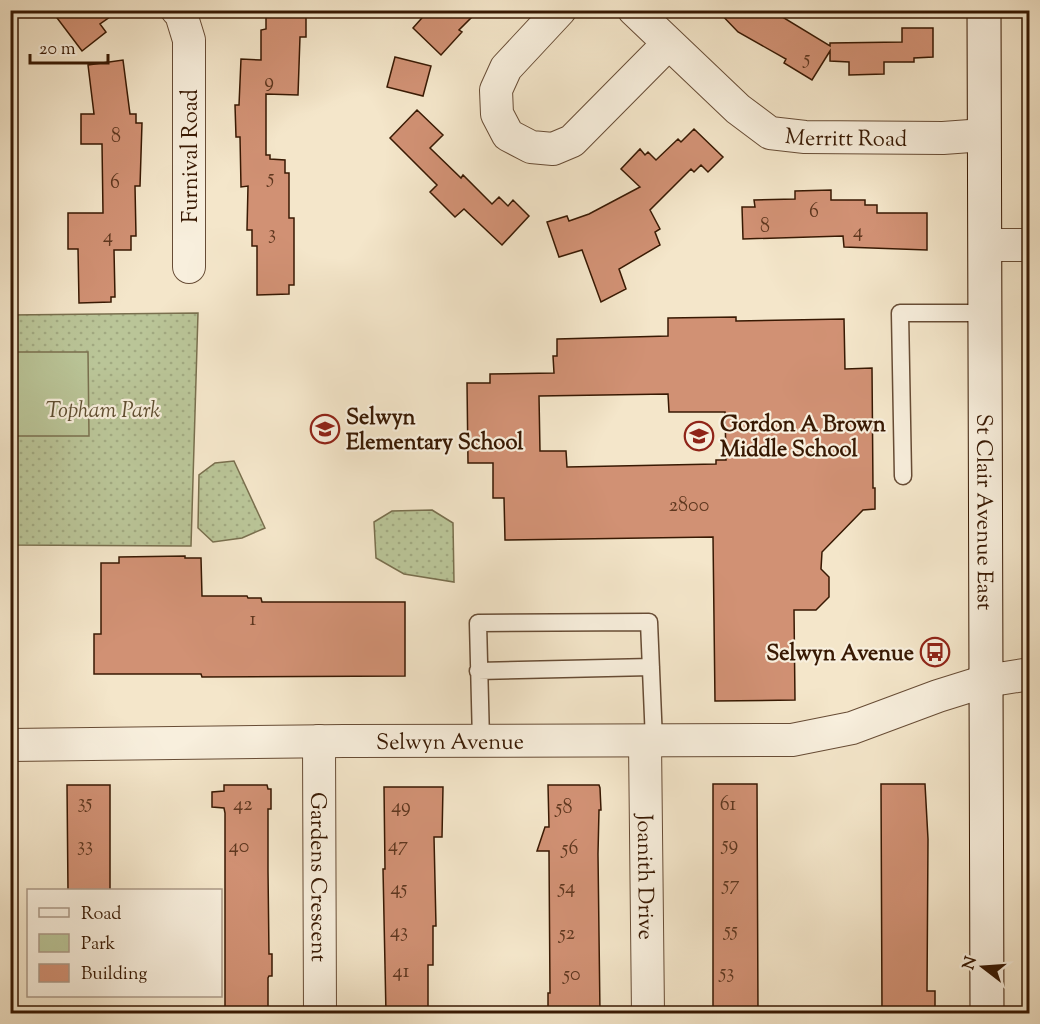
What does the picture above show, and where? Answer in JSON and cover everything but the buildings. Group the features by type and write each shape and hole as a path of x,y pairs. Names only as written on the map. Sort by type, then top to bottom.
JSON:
{"main road":[{"name":"St Clair Avenue East","path":"984,10 987,1014"}],"street":[{"name":"Furnival Road","path":"177,10 181,14 189,40 189,267"},
{"path":"560,10 506,68 496,90 497,114 508,135 531,147 553,149 572,141 668,44"},
{"name":"Merritt Road","path":"634,10 738,110 770,133 805,137 943,138 984,135"},
{"path":"985,245 1029,245"},
{"name":"Selwyn Avenue","path":"10,745 319,741 792,740 852,728 986,681 1029,674"},
{"name":"Gardens Crescent","path":"319,741 320,1014"},
{"name":"Joanith Drive","path":"648,1014 649,741"}],"lane":[{"path":"903,476 900,313 985,313"},
{"path":"481,741 478,622 650,622 649,741"},
{"path":"478,671 651,667"}],"green space":[{"name":"Topham Park","path":"198,313 191,546 11,545 10,315"},
{"path":"11,352 88,352 89,436 11,436"},
{"path":"234,461 265,528 242,538 213,542 198,528 199,475 215,463"},
{"path":"432,510 453,523 454,582 404,574 376,558 374,522 392,511"}],"place":[{"name":"Selwyn Elementary School","path":"325,429"},
{"name":"Gordon A Brown Middle School","path":"699,436"},
{"name":"Selwyn Avenue","path":"935,652"}]}
